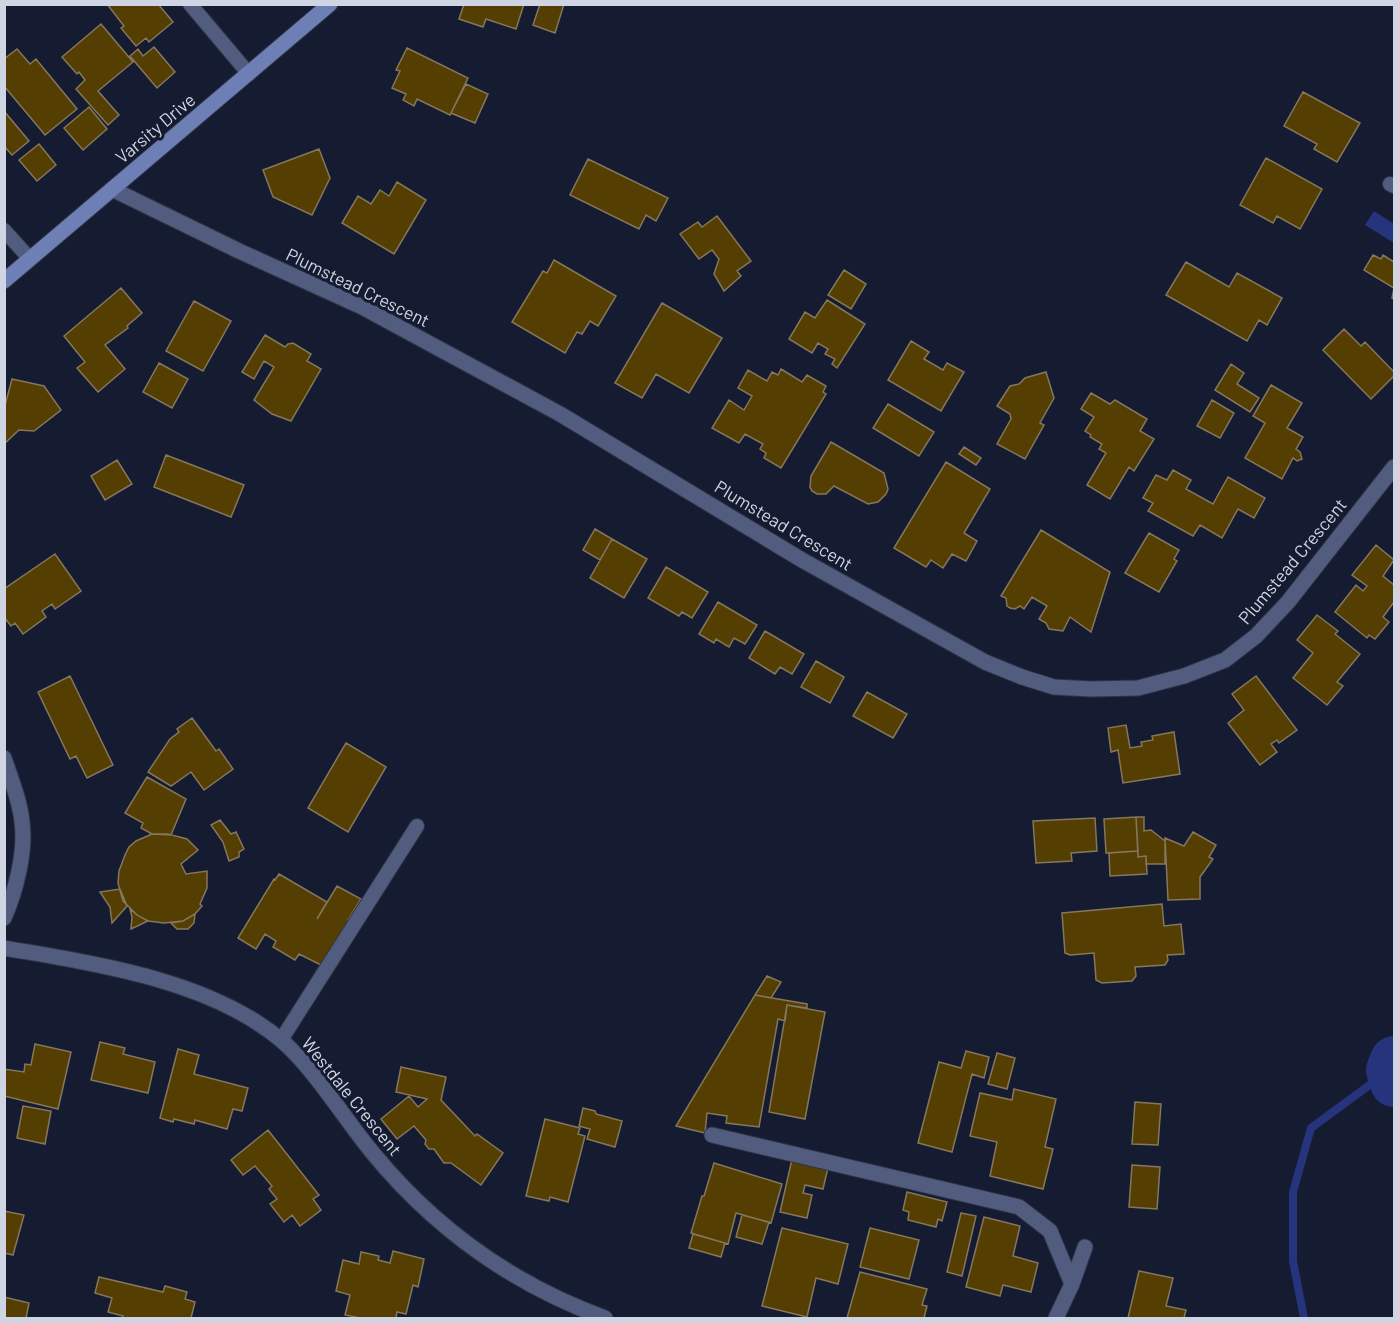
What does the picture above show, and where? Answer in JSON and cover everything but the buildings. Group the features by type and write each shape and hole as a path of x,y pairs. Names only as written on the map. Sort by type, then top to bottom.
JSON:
{"street":[{"name":"Varsity Drive","path":"4,281 330,4"},
{"name":"Plumstead Crescent","path":"112,189 239,251 362,306 560,414 802,560 975,656 1022,677 1054,687 1138,688 1225,660 1256,636 1288,602 1395,467"},
{"path":"4,758 22,822 18,875 4,918"},
{"name":"Westdale Crescent","path":"4,948 121,968 189,990 225,1005 281,1040 310,1072 401,1187 445,1228 505,1270 545,1293 605,1318"},
{"path":"712,1135 1018,1207 1050,1231 1071,1284"},
{"path":"1056,1318 1084,1247"}],"lane":[{"path":"190,4 249,74"},
{"path":"4,230 30,259"},
{"path":"281,1040 417,826"}],"shaded area":[{"path":"1374,211 1394,224 1394,243 1365,225"}],"waterway":[{"path":"1394,1060 1390,1070 1394,1083"},
{"path":"1304,1318 1293,1261 1293,1192 1311,1128 1390,1070"}]}
